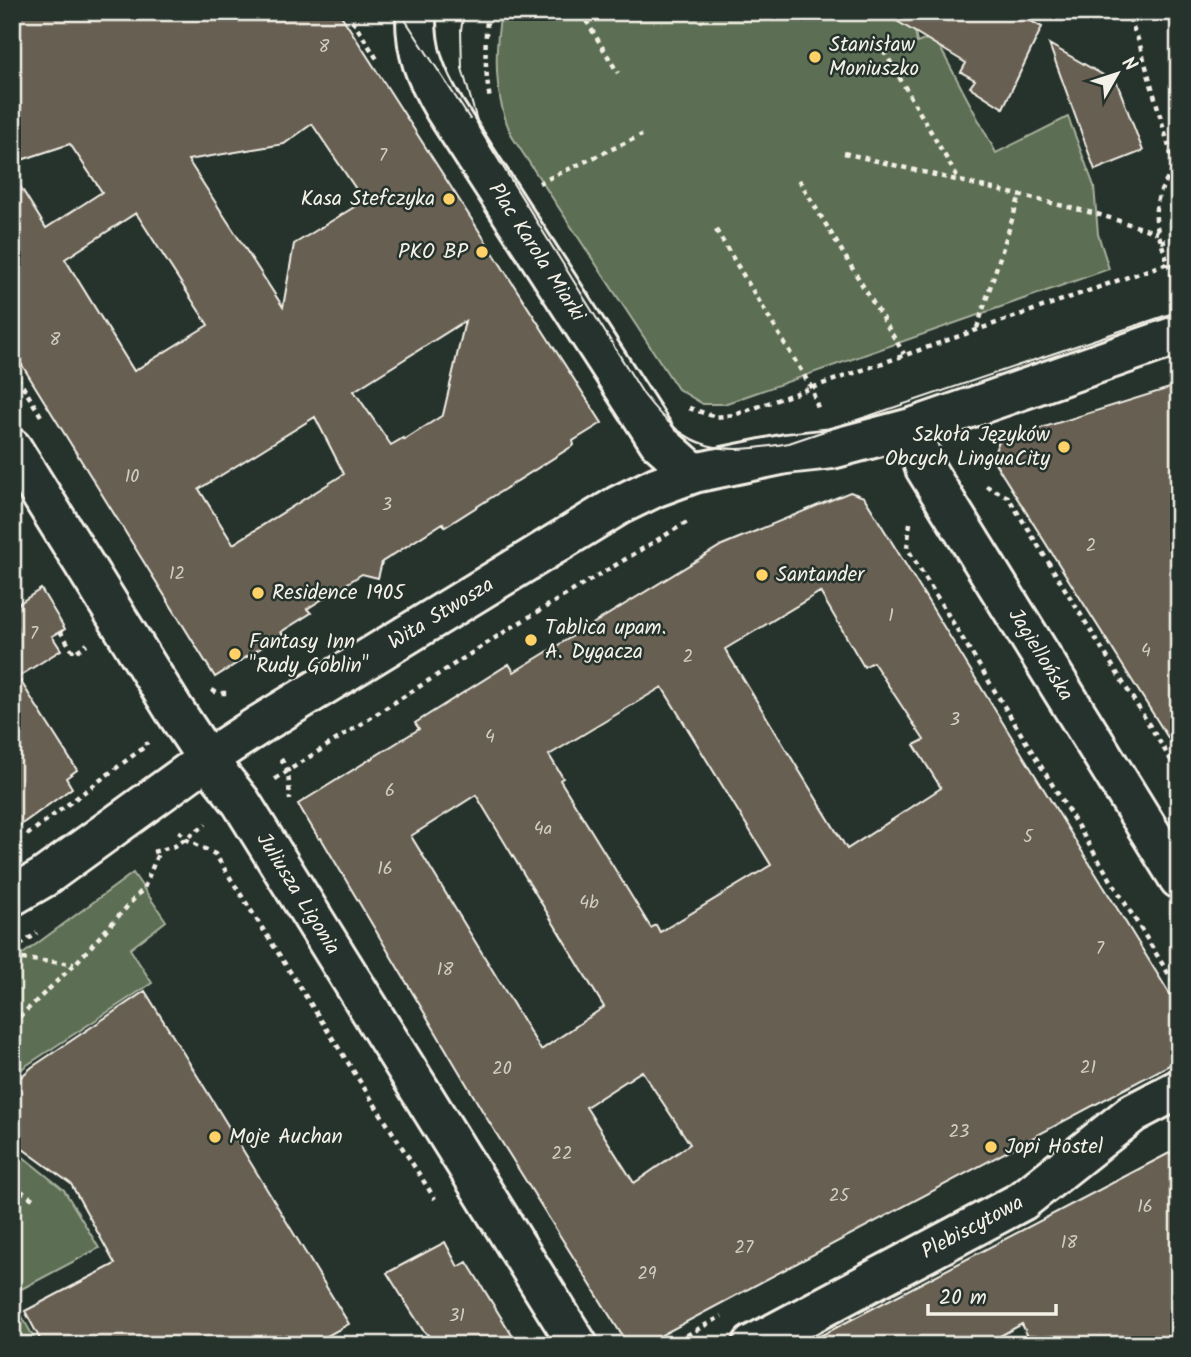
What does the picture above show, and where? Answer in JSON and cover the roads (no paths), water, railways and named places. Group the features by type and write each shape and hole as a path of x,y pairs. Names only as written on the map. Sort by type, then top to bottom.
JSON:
{"street":[{"name":"Plac Karola Miarki","path":"416,12 420,59 430,85 445,110 659,442 694,473"},
{"name":"Wita Stwosza","path":"12,896 43,878 207,759 286,707 620,505 694,473 786,454 832,449 915,427 1179,335"},
{"name":"Jagiellońska","path":"915,427 921,456 936,487 1179,879"},
{"name":"Juliusza Ligonia","path":"12,448 207,759 241,802 578,1345"},
{"name":"Plebiscytowa","path":"752,1345 1022,1201 1133,1113 1179,1089"}],"tram line":[{"path":"400,12 470,119"},
{"path":"464,12 461,30 462,68 479,128 644,395 676,429 691,439 708,445 744,449 789,443 1179,311"}],"place":[{"name":"Stanisław Moniuszko","path":"815,57"},
{"name":"Kasa Stefczyka","path":"449,199"},
{"name":"PKO BP","path":"482,252"},
{"name":"Szkoła Języków Obcych LinguaCity","path":"1064,447"},
{"name":"Santander","path":"762,575"},
{"name":"Residence 1905","path":"258,593"},
{"name":"Tablica upam. A. Dygacza","path":"531,640"},
{"name":"Fantasy Inn \"Rudy Goblin\"","path":"235,654"},
{"name":"Moje Auchan","path":"215,1137"},
{"name":"Jopi Hostel","path":"991,1147"}]}
